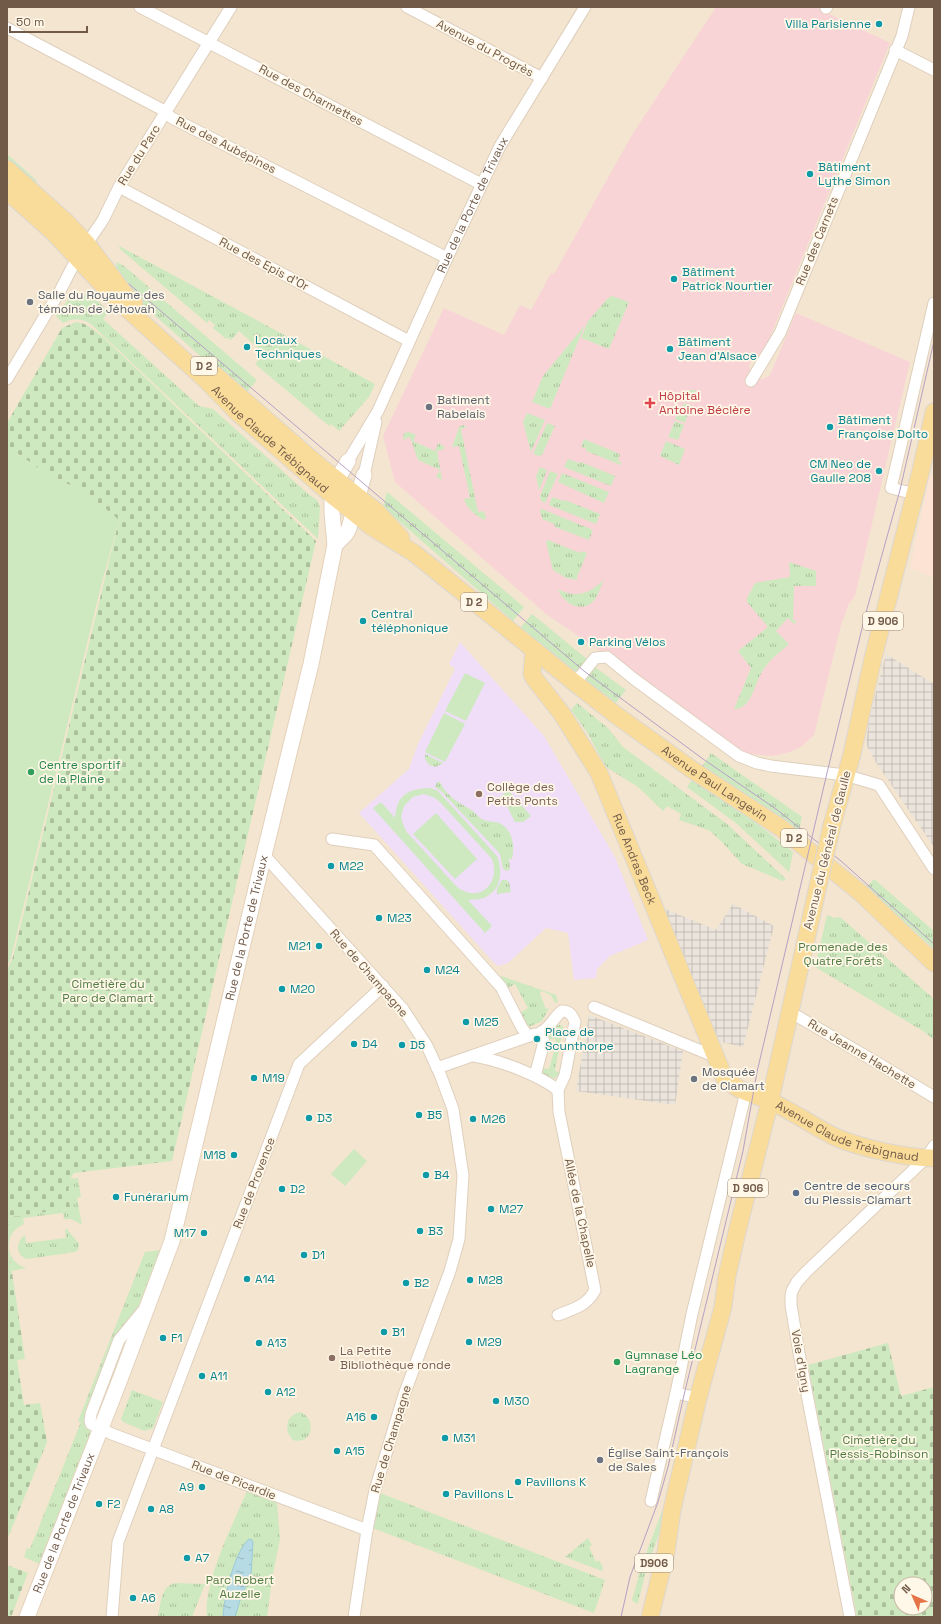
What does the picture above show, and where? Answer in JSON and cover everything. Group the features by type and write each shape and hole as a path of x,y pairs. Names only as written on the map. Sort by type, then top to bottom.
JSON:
{"main road":[{"name":"D 2","path":"7,169 66,222 87,244 127,297 276,429 335,487"},
{"name":"Avenue Claude Trébignaud","path":"7,191 50,230 113,296 207,381 237,412 335,487 356,505"},
{"name":"Avenue du Général de Gaulle","path":"650,1617 666,1552 672,1510 698,1398 721,1313 727,1276 737,1232 770,1101 832,825 852,754 873,658 915,494 934,412"},
{"name":"D 2","path":"356,505 377,512 414,553 575,683"},
{"name":"Rue Andras Beck","path":"534,650 532,674 562,714 599,773 724,1077 730,1084 746,1092"},
{"name":"Avenue Paul Langevin","path":"575,683 694,771 781,828 862,894 934,963"},
{"name":"Avenue Claude Trébignaud","path":"746,1092 770,1101 834,1136 870,1149 931,1154"},
{"name":"Avenue du Général de Gaulle","path":"639,1617 660,1543 672,1510"}],"street":[{"name":"Rue des Charmettes","path":"140,7 481,184"},
{"name":"Rue du Parc","path":"77,258 103,220 120,187 231,7"},
{"name":"Avenue du Progrès","path":"407,7 542,78"},
{"name":"Rue de la Porte de Trivaux","path":"27,1617 101,1429 173,1235 311,664 335,545 332,513 335,487 348,461 378,411 446,258 500,146 585,7"},
{"name":"Rue des Carnets","path":"751,381 780,333 902,36 910,7"},
{"name":"Rue des Aubépines","path":"7,28 166,112 172,118 446,258"},
{"path":"896,50 934,70"},
{"name":"Rue des Epis d'Or","path":"120,187 410,341"},
{"path":"7,379 60,291 77,258"},
{"path":"915,494 891,488 934,303"},
{"name":"Rue de la Porte de Trivaux","path":"335,545 346,534 356,505 378,411"},
{"path":"575,683 595,658 606,657 739,756 757,763 771,766 845,775 879,786 882,788 934,869"},
{"path":"332,838 374,845 501,986 528,1036"},
{"name":"Rue de Champagne","path":"264,856 403,1009 427,1046 453,1109 463,1175 459,1239 450,1271 404,1395 375,1490 367,1530 354,1617"},
{"name":"Rue de Provence","path":"112,1617 118,1542 299,1064 383,986"},
{"path":"594,1007 716,1057"},
{"path":"437,1068 541,1032 550,1025 555,1016 562,1011 567,1011 572,1014 575,1022 565,1075 558,1090 535,1076 486,1058 474,1056"},
{"name":"Rue Jeanne Hachette","path":"790,1012 934,1097"},
{"path":"535,1076 544,1042 541,1032"},
{"name":"Allée de la Chapelle","path":"558,1090 559,1112 596,1290 591,1299 582,1305 558,1315"},
{"path":"651,1501 676,1393 692,1314 746,1092"},
{"name":"Voie d'Igny","path":"849,1614 799,1353 790,1296 797,1282 806,1272 931,1154"},
{"path":"676,1393 698,1398"},
{"name":"Rue de Picardie","path":"101,1429 367,1530"}],"shaded area":[{"path":"7,7 934,7 934,1617 7,1617"},
{"name":"Hôpital Antoine Béclère","path":"716,7 819,7 827,13 890,43 766,347 762,353 752,359 749,366 751,374 756,378 764,379 770,375 796,313 910,362 855,596 848,605 842,621 814,735 801,747 790,752 773,756 751,754 736,747 642,679 546,614 395,482 383,436 444,308 504,335 520,305 531,310 551,273 554,274 632,135"},
{"path":"930,475 934,477 934,578 910,568"},
{"name":"Collège des Petits Ponts","path":"460,642 544,736 615,857 648,940 610,956 597,969 596,978 574,980 568,933 546,928 508,963 499,966 496,965 359,813 409,769 418,744 455,669 449,664"},
{"path":"886,654 934,684 934,847 875,761 866,744 869,720"},
{"path":"733,904 774,926 743,1047 717,1041 663,908 716,930"},
{"path":"589,1015 683,1051 675,1105 576,1091"}],"green space":[{"path":"7,154 35,179 38,186 7,158"},
{"path":"119,246 375,384 369,397 339,431 331,424 329,426 255,364 264,353 239,331 231,340 228,338 226,339 213,328 215,325 209,320 207,323 120,249"},
{"path":"116,262 124,266 257,380 244,395 134,297 117,274"},
{"path":"90,294 104,307 107,314 103,319 199,406 213,409 318,501 320,508 318,539 93,326 86,321 79,319 63,323 56,316 70,297"},
{"path":"612,296 629,302 609,349 581,338 588,321 608,298"},
{"name":"Cimetière du Parc de Clamart","path":"76,322 87,325 102,336 316,541 172,1161 74,1173 71,1177 69,1186 70,1209 7,1217 7,970 13,957 119,520 85,492 46,474 20,455 7,450 7,423 62,328"},
{"path":"585,325 550,409 532,402 543,376"},
{"path":"687,390 696,390 692,402 683,400"},
{"path":"684,403 691,405 685,423 675,419"},
{"path":"527,413 545,420 531,452 523,422"},
{"path":"675,421 684,425 678,440 668,437"},
{"path":"547,423 555,426 542,455 539,456 533,454"},
{"path":"463,425 467,427 461,429 478,512 484,511 486,518 484,520 472,511 465,502 464,499 470,498 459,446 452,447 459,427"},
{"path":"409,432 416,435 413,441 435,451 438,443 444,446 444,449 437,451 442,480 436,477 440,470 418,460 410,437 403,440 404,433"},
{"path":"584,439 620,454 618,461 621,462 621,465 586,451 586,448 581,447"},
{"path":"666,441 685,449 679,465 660,456"},
{"name":"Centre sportif de la Plaine","path":"7,450 20,455 46,474 85,492 119,520 101,586 11,958 7,966"},
{"path":"568,459 579,463 581,462 615,476 611,486 564,467"},
{"path":"540,467 547,470 539,491 536,476"},
{"path":"550,471 558,474 545,503 541,501 540,496"},
{"path":"562,473 609,492 604,503 558,482"},
{"path":"387,492 524,607 513,621 383,507"},
{"path":"552,497 565,500 600,514 596,524 549,505"},
{"path":"542,509 593,530 589,540 555,527 554,524 542,519 540,510"},
{"path":"548,540 580,553 581,551 587,553 577,580 566,578 553,570 546,542"},
{"path":"789,562 816,571 816,586 794,586 793,620 797,621 794,624 788,618 776,631 789,644 774,657 762,671 750,699 740,708 734,709 751,668 738,651 768,627 747,602 747,598 755,583 790,577"},
{"path":"604,579 598,595 590,604 585,606 579,607 569,603 564,599 558,589 571,594 583,593 594,588"},
{"path":"532,614 587,659 576,672 520,628"},
{"path":"595,667 626,690 615,704 584,680"},
{"path":"465,673 485,683 466,721 445,711"},
{"path":"577,703 608,728 623,747 727,824 786,879 783,881 742,864 710,831 679,820 681,814 667,806 663,811 638,787 606,767 587,732 571,710"},
{"path":"444,713 465,724 445,762 425,752"},
{"path":"711,753 802,817 799,830 702,767"},
{"path":"425,754 443,763 436,767 429,765 425,759"},
{"path":"692,780 745,814 793,852 789,872 737,824 687,787"},
{"path":"437,782 440,782 453,798 482,819 499,823 507,829 513,844 512,859 509,859 510,869 507,871 503,869 500,854 441,791 435,787"},
{"path":"431,788 438,791 497,856 500,868 500,880 498,885 490,895 484,898 468,900 492,926 485,933 373,808 381,802 395,818 398,803 401,798 405,794","holes":["424,794 435,798 492,859 494,868 493,876 491,883 486,889 473,893 465,892 457,887 406,831 401,817 404,806 413,797"]},
{"path":"508,790 531,816 523,822 515,822 508,808 498,799"},
{"path":"436,813 477,859 455,879 413,834"},
{"path":"874,879 934,931 934,949 867,887"},
{"path":"502,880 509,882 511,892 497,894 497,888"},
{"name":"Promenade des Quatre Forêts","path":"827,915 834,918 840,917 934,999 934,1040 923,1031 815,967"},
{"path":"501,976 556,995 558,1002 555,1003 551,995 541,991 540,994 546,1009 549,1008 542,1021 529,1027 520,1013 528,1008 515,984 508,988 500,977"},
{"path":"556,1024 563,1026 555,1071 560,1072 559,1075 553,1079 545,1076 541,1071 541,1068 549,1069 556,1044 555,1039 548,1039 548,1035"},
{"path":"354,1149 367,1161 345,1186 331,1174"},
{"path":"78,1178 81,1197 77,1198 82,1225 71,1219 64,1219 63,1213 23,1218 24,1224 17,1228 12,1234 9,1240 9,1247 10,1254 14,1260 19,1265 26,1268 12,1271 7,1239 7,1217 70,1209 68,1188 69,1179"},
{"path":"67,1229 79,1244 78,1250 75,1252 27,1259 20,1254 18,1248 19,1244 25,1235 26,1243 66,1238 65,1230"},
{"path":"7,1239 25,1359 17,1360 24,1405 40,1403 47,1442 7,1540"},
{"path":"161,1250 40,1564 24,1557 27,1548 30,1549 81,1422 78,1421 145,1252"},
{"name":"Cimetière du Plessis-Robinson","path":"888,1343 901,1396 934,1387 934,1614 933,1615 933,1576 893,1576 893,1616 931,1616 857,1617 808,1365"},
{"path":"132,1390 163,1402 153,1428 145,1431 123,1422 121,1419"},
{"path":"300,1412 305,1415 311,1425 308,1435 305,1439 300,1441 293,1440 287,1428 289,1420 292,1416"},
{"name":"Parc Robert Auzelle","path":"247,1491 277,1503 280,1539 272,1579 267,1617 207,1617 207,1603 214,1571 227,1536"},
{"path":"380,1493 605,1580 594,1613 370,1527"},
{"path":"667,1498 665,1518 647,1567 637,1604 632,1600 642,1564"},
{"path":"588,1538 592,1545 589,1547 596,1562 599,1560 603,1568 602,1571 565,1557"},
{"path":"7,1565 28,1573 11,1617 7,1617"},
{"path":"175,1583 205,1584 192,1617 158,1617 162,1597 166,1588"}],"water":[{"path":"249,1539 253,1542 251,1575 242,1594 235,1617 223,1617 225,1599 234,1564 244,1545"}],"tram line":[{"path":"129,284 584,671 703,759 776,809 841,861 934,944"},
{"path":"621,1617 630,1577 658,1502 668,1467 743,1151 757,1072 827,773 865,616 900,490 934,341"}],"place":[{"name":"Villa Parisienne","path":"879,24"},
{"name":"Bâtiment Lythe Simon","path":"810,174"},
{"name":"Bâtiment Patrick Nourtier","path":"674,279"},
{"name":"Salle du Royaume des témoins de Jéhovah","path":"30,302"},
{"name":"Locaux Techniques","path":"247,347"},
{"name":"Bâtiment Jean d'Alsace","path":"670,349"},
{"name":"Hôpital Antoine Béclère","path":"650,403"},
{"name":"Batiment Rabelais","path":"429,407"},
{"name":"Bâtiment Françoise Dolto","path":"830,427"},
{"name":"CM Neo de Gaulle 208","path":"879,471"},
{"name":"Central téléphonique","path":"363,621"},
{"name":"Parking Vélos","path":"581,642"},
{"name":"Centre sportif de la Plaine","path":"31,772"},
{"name":"Collège des Petits Ponts","path":"479,794"},
{"name":"M22","path":"331,866"},
{"name":"M23","path":"379,918"},
{"name":"M21","path":"319,946"},
{"name":"M24","path":"427,970"},
{"name":"M20","path":"282,989"},
{"name":"M25","path":"466,1022"},
{"name":"Place de Scunthorpe","path":"537,1039"},
{"name":"D4","path":"354,1044"},
{"name":"D5","path":"402,1045"},
{"name":"M19","path":"254,1078"},
{"name":"Mosquée de Clamart","path":"694,1079"},
{"name":"B5","path":"419,1115"},
{"name":"D3","path":"309,1118"},
{"name":"M26","path":"473,1119"},
{"name":"M18","path":"234,1155"},
{"name":"B4","path":"426,1175"},
{"name":"D2","path":"282,1189"},
{"name":"Centre de secours du Plessis-Clamart","path":"796,1193"},
{"name":"Funérarium","path":"116,1197"},
{"name":"M27","path":"491,1209"},
{"name":"B3","path":"420,1231"},
{"name":"M17","path":"204,1233"},
{"name":"D1","path":"304,1255"},
{"name":"A14","path":"247,1279"},
{"name":"M28","path":"470,1280"},
{"name":"B2","path":"406,1283"},
{"name":"B1","path":"384,1332"},
{"name":"F1","path":"163,1338"},
{"name":"M29","path":"469,1342"},
{"name":"A13","path":"259,1343"},
{"name":"La Petite Bibliothèque ronde","path":"332,1358"},
{"name":"Gymnase Léo Lagrange","path":"617,1362"},
{"name":"A11","path":"202,1376"},
{"name":"A12","path":"268,1392"},
{"name":"M30","path":"496,1401"},
{"name":"A16","path":"374,1417"},
{"name":"M31","path":"445,1438"},
{"name":"A15","path":"337,1451"},
{"name":"Église Saint-François de Sales","path":"600,1460"},
{"name":"Pavillons K","path":"518,1482"},
{"name":"A9","path":"202,1487"},
{"name":"Pavillons L","path":"446,1494"},
{"name":"F2","path":"99,1504"},
{"name":"A8","path":"151,1509"},
{"name":"A7","path":"187,1558"},
{"name":"A6","path":"133,1598"}]}
